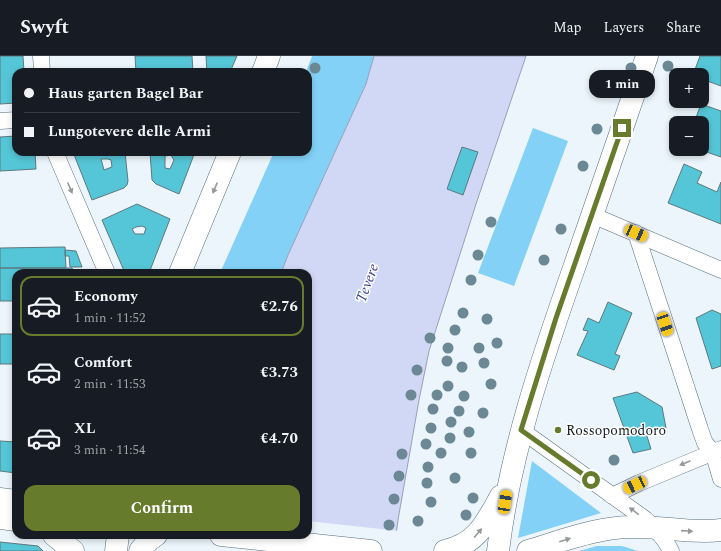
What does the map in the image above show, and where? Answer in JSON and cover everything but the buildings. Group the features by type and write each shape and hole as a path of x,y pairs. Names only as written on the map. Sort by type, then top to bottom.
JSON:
{"main road":[{"path":"264,68 269,56"},
{"path":"498,551 508,483 521,430 548,341 647,56"},
{"path":"182,269 228,156"},
{"path":"445,551 460,547 474,538 486,523 508,483"},
{"path":"0,499 12,500"},
{"path":"0,518 12,520"},
{"path":"528,551 608,529 633,526 693,531 721,530"},
{"path":"59,539 73,551"},
{"path":"116,551 118,539"},
{"path":"140,551 150,539"},
{"path":"258,539 370,551"}],"street":[{"path":"41,56 42,68"},
{"path":"0,121 12,120"},
{"path":"57,156 104,269"},
{"path":"592,215 721,270"},
{"path":"636,233 705,443 717,450"},
{"path":"521,430 638,514 654,527 665,540 671,551"},
{"path":"717,450 721,479"},
{"path":"612,496 717,450"}],"shaded area":[{"path":"312,56 374,56 366,84 283,269 222,269 272,156 312,156 312,68 308,68"},
{"path":"533,128 568,141 514,286 478,273"},
{"path":"532,461 601,513 518,538"},
{"path":"597,546 622,546 638,551 579,551"}],"water":[{"name":"Tevere","path":"374,56 526,56 477,201 429,351 398,520 394,551 230,551 288,539 312,539 312,269 283,269 366,84"}],"pier":[{"path":"312,521 399,531 396,551 228,551 228,539 312,539"}],"place":[{"name":"Rossopomodoro","path":"558,430"}],"route":[{"path":"591,480 521,430 556,318 622,128"}]}
